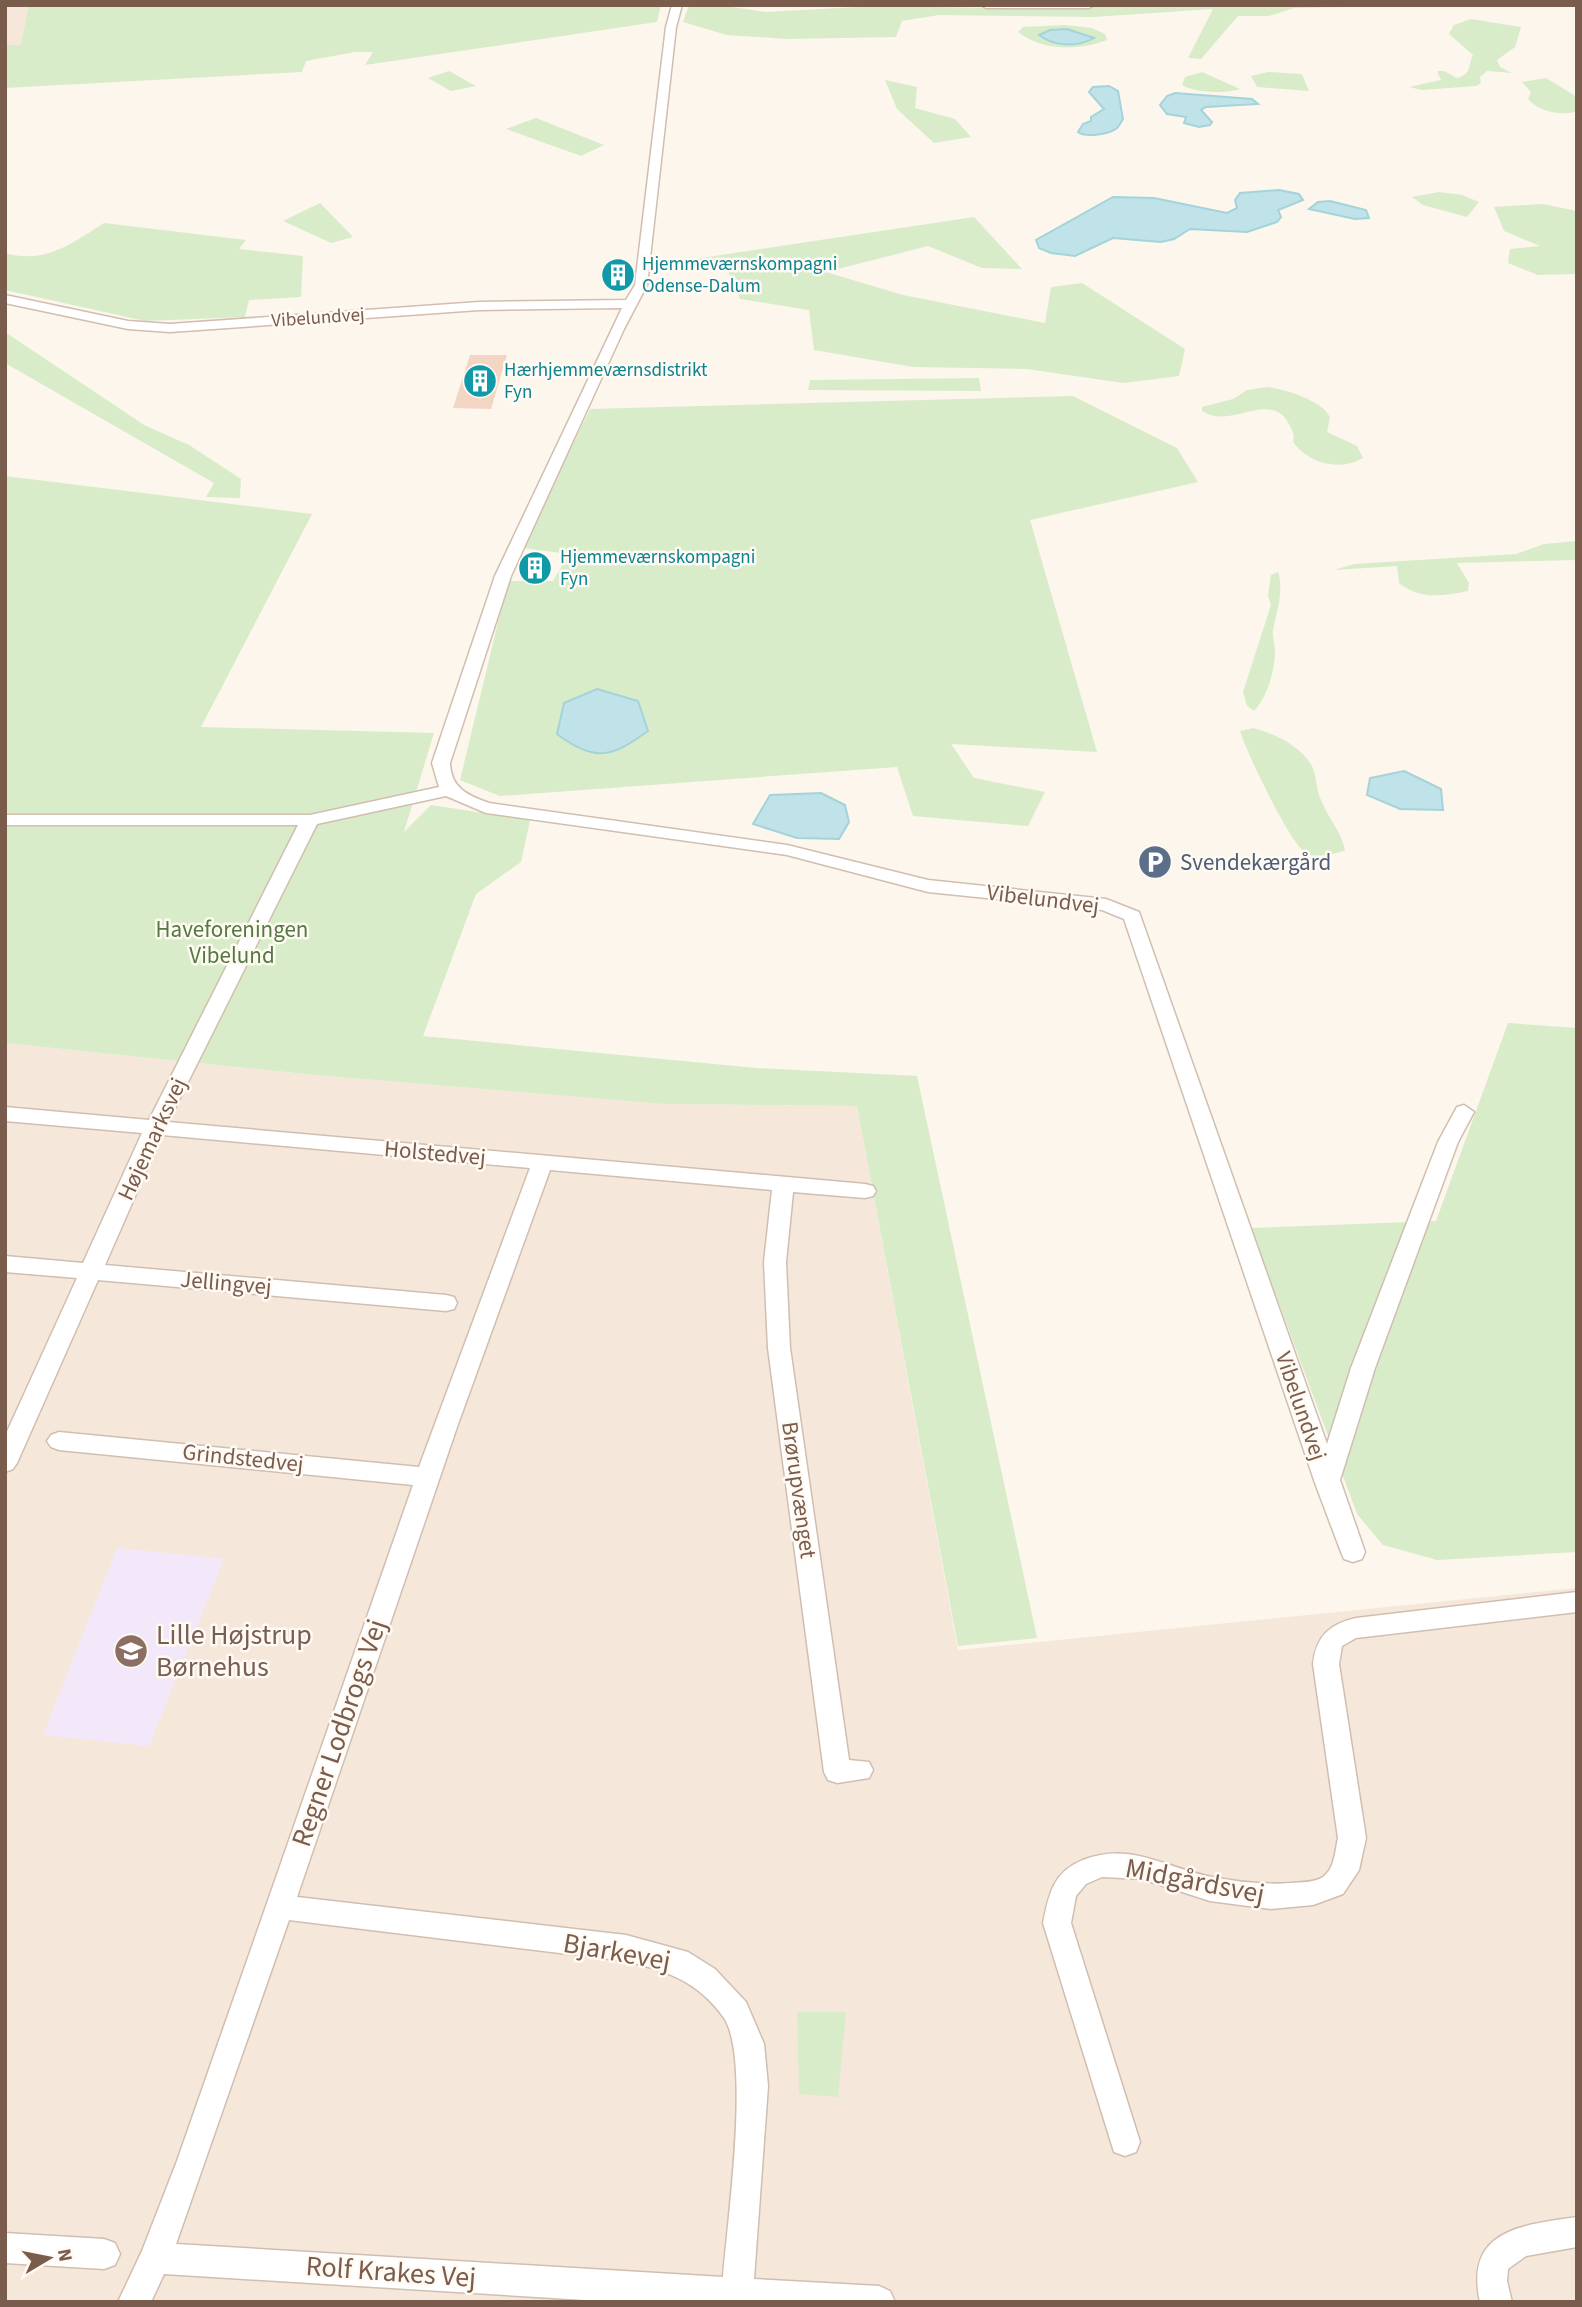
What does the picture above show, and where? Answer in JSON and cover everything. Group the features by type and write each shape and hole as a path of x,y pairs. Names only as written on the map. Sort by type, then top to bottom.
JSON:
{"street":[{"path":"5,820 310,820 449,790 440,778 441,763 489,611 593,382 641,285 671,27 677,5"},
{"path":"986,5 1088,5"},
{"name":"Vibelundvej","path":"5,299 128,326 170,328 491,306 633,304"},
{"name":"Vibelundvej","path":"449,790 486,808 787,850 928,886 1106,905 1132,916 1353,1552"},
{"name":"Højemarksvej","path":"5,1463 155,1128 310,820"},
{"name":"Vibelundvej","path":"1327,1483 1363,1368 1448,1142 1464,1112"},
{"name":"Holstedvej","path":"5,1114 865,1191"},
{"name":"Regner Lodbrogs Vej","path":"134,2302 155,2258 192,2161 427,1477 542,1163"},
{"name":"Brørupvænget","path":"783,1184 775,1262 779,1348 837,1772 860,1770"},
{"name":"Jellingvej","path":"5,1264 446,1303"},
{"name":"Grindstedvej","path":"59,1441 427,1477"},
{"name":"Midgårdsvej","path":"1125,2142 1057,1923 1063,1892 1076,1875 1101,1865 1123,1864 1210,1889 1271,1897 1313,1893 1333,1885 1345,1870 1352,1838 1327,1650 1336,1634 1345,1630 1380,1625 1577,1602"},
{"name":"Bjarkevej","path":"279,1906 626,1948 678,1961 705,1978 736,2011 749,2044 753,2086 737,2294"},
{"path":"1496,2302 1492,2289 1492,2265 1499,2252 1512,2243 1577,2232"},
{"path":"5,2248 104,2254"},
{"name":"Rolf Krakes Vej","path":"155,2258 878,2302"}],"shaded area":[{"path":"5,5 30,5 21,45 5,45"},
{"path":"5,1043 315,1075 664,1104 857,1106 958,1650 1577,1588 1577,2302 5,2302"},
{"name":"Lille Højstrup Børnehus","path":"117,1548 224,1559 149,1746 43,1735"}],"green space":[{"path":"29,5 661,5 657,22 365,65 373,52 355,52 306,61 302,72 5,88 5,45 21,45"},
{"path":"689,5 719,5 765,12 876,6 1052,9 1116,5 1450,5 1294,8 1269,16 1238,16 1201,59 1188,58 1213,9 1093,17 939,15 902,21 896,37 786,39 727,35 683,22"},
{"path":"1471,19 1521,27 1515,47 1497,60 1500,67 1512,73 1487,71 1480,77 1481,83 1476,86 1422,90 1409,87 1441,80 1437,71 1444,71 1457,78 1465,74 1473,55 1449,34 1454,25"},
{"path":"1065,25 1092,28 1105,34 1107,40 1084,46 1061,47 1038,43 1018,32 1023,27"},
{"path":"449,71 476,86 451,91 428,78"},
{"path":"1202,72 1240,89 1210,92 1182,85 1185,77"},
{"path":"1268,72 1302,74 1309,91 1257,87 1251,76"},
{"path":"1546,78 1577,97 1577,111 1551,112 1528,99 1531,92 1522,82"},
{"path":"885,80 917,87 915,108 955,119 971,137 934,143 897,109"},
{"path":"536,118 604,145 581,156 506,129"},
{"path":"1439,192 1462,195 1479,202 1467,217 1423,205 1412,197"},
{"path":"320,203 353,237 331,243 283,221"},
{"path":"1543,204 1577,211 1577,274 1538,275 1508,263 1510,249 1540,246 1504,231 1494,207"},
{"path":"974,217 1022,269 982,268 928,246 826,272 903,295 1045,323 1051,287 1082,283 1185,349 1179,376 1123,383 1027,369 913,367 814,350 809,310 740,299 726,267 661,272 661,264"},
{"path":"104,223 246,240 239,249 303,256 301,297 249,300 245,317 145,321 5,290 5,248 8,254 22,256 48,253 70,244"},
{"path":"5,332 144,425 189,445 241,479 240,498 206,497 214,483 5,363"},
{"path":"979,378 981,391 808,390 810,380"},
{"path":"1268,387 1293,393 1319,406 1330,417 1327,432 1357,446 1363,458 1334,465 1315,460 1293,442 1294,435 1290,426 1282,415 1273,410 1262,409 1225,416 1213,416 1202,411 1202,407 1233,399 1247,390"},
{"path":"1073,396 1177,448 1198,482 1030,520 1097,752 951,744 974,778 1045,792 1028,826 913,816 897,767 500,796 460,780 508,581 553,581 569,554 522,548 590,409"},
{"name":"Haveforeningen Vibelund","path":"5,476 312,514 201,727 434,733 404,832 431,805 530,820 521,862 476,894 423,1036 756,1068 917,1076 1037,1638 958,1646 857,1106 664,1104 315,1075 5,1043"},
{"path":"1577,541 1577,560 1457,563 1469,583 1468,591 1450,594 1423,594 1407,588 1399,583 1397,566 1334,570 1354,564 1516,554 1544,544"},
{"path":"1278,572 1280,594 1273,632 1274,667 1266,691 1254,711 1247,706 1243,692 1271,605 1268,596 1271,575"},
{"path":"1253,728 1286,741 1307,759 1314,770 1320,798 1345,851 1316,856 1307,854 1300,848 1270,798 1244,742 1240,731"},
{"path":"1508,1023 1577,1028 1577,1552 1437,1560 1383,1545 1357,1514 1251,1228 1436,1221"},
{"path":"797,2012 846,2012 838,2097 799,2094"}],"water":[{"path":"1067,29 1094,38 1081,43 1066,44 1052,42 1039,35 1050,30"},
{"path":"1109,86 1118,91 1123,119 1120,125 1114,130 1092,135 1078,132 1083,124 1091,121 1091,117 1104,109 1089,92 1093,87"},
{"path":"1175,93 1252,99 1258,104 1206,107 1201,110 1212,122 1199,127 1184,123 1186,117 1167,114 1160,105 1167,96"},
{"path":"1279,190 1299,194 1303,200 1278,210 1281,217 1277,222 1247,232 1190,229 1174,239 1161,242 1113,238 1075,256 1051,253 1039,248 1036,240 1113,197 1154,198 1227,213 1237,208 1235,200 1240,193"},
{"path":"1330,201 1366,210 1369,218 1355,219 1309,209 1318,202"},
{"path":"597,689 638,701 648,731 624,747 603,753 582,749 557,734 564,703"},
{"path":"1404,771 1441,789 1443,810 1400,809 1367,795 1370,778"},
{"path":"821,793 845,805 849,822 839,839 797,838 753,824 770,795"}],"building":[{"name":"Hærhjemmeværnsdistrikt Fyn","path":"470,355 507,355 491,409 453,408"}],"place":[{"name":"Hjemmeværnskompagni Odense-Dalum","path":"618,275"},
{"name":"Hærhjemmeværnsdistrikt Fyn","path":"480,381"},
{"name":"Hjemmeværnskompagni Fyn","path":"535,568"},
{"name":"Svendekærgård","path":"1155,862"},
{"name":"Lille Højstrup Børnehus","path":"131,1651"}]}
